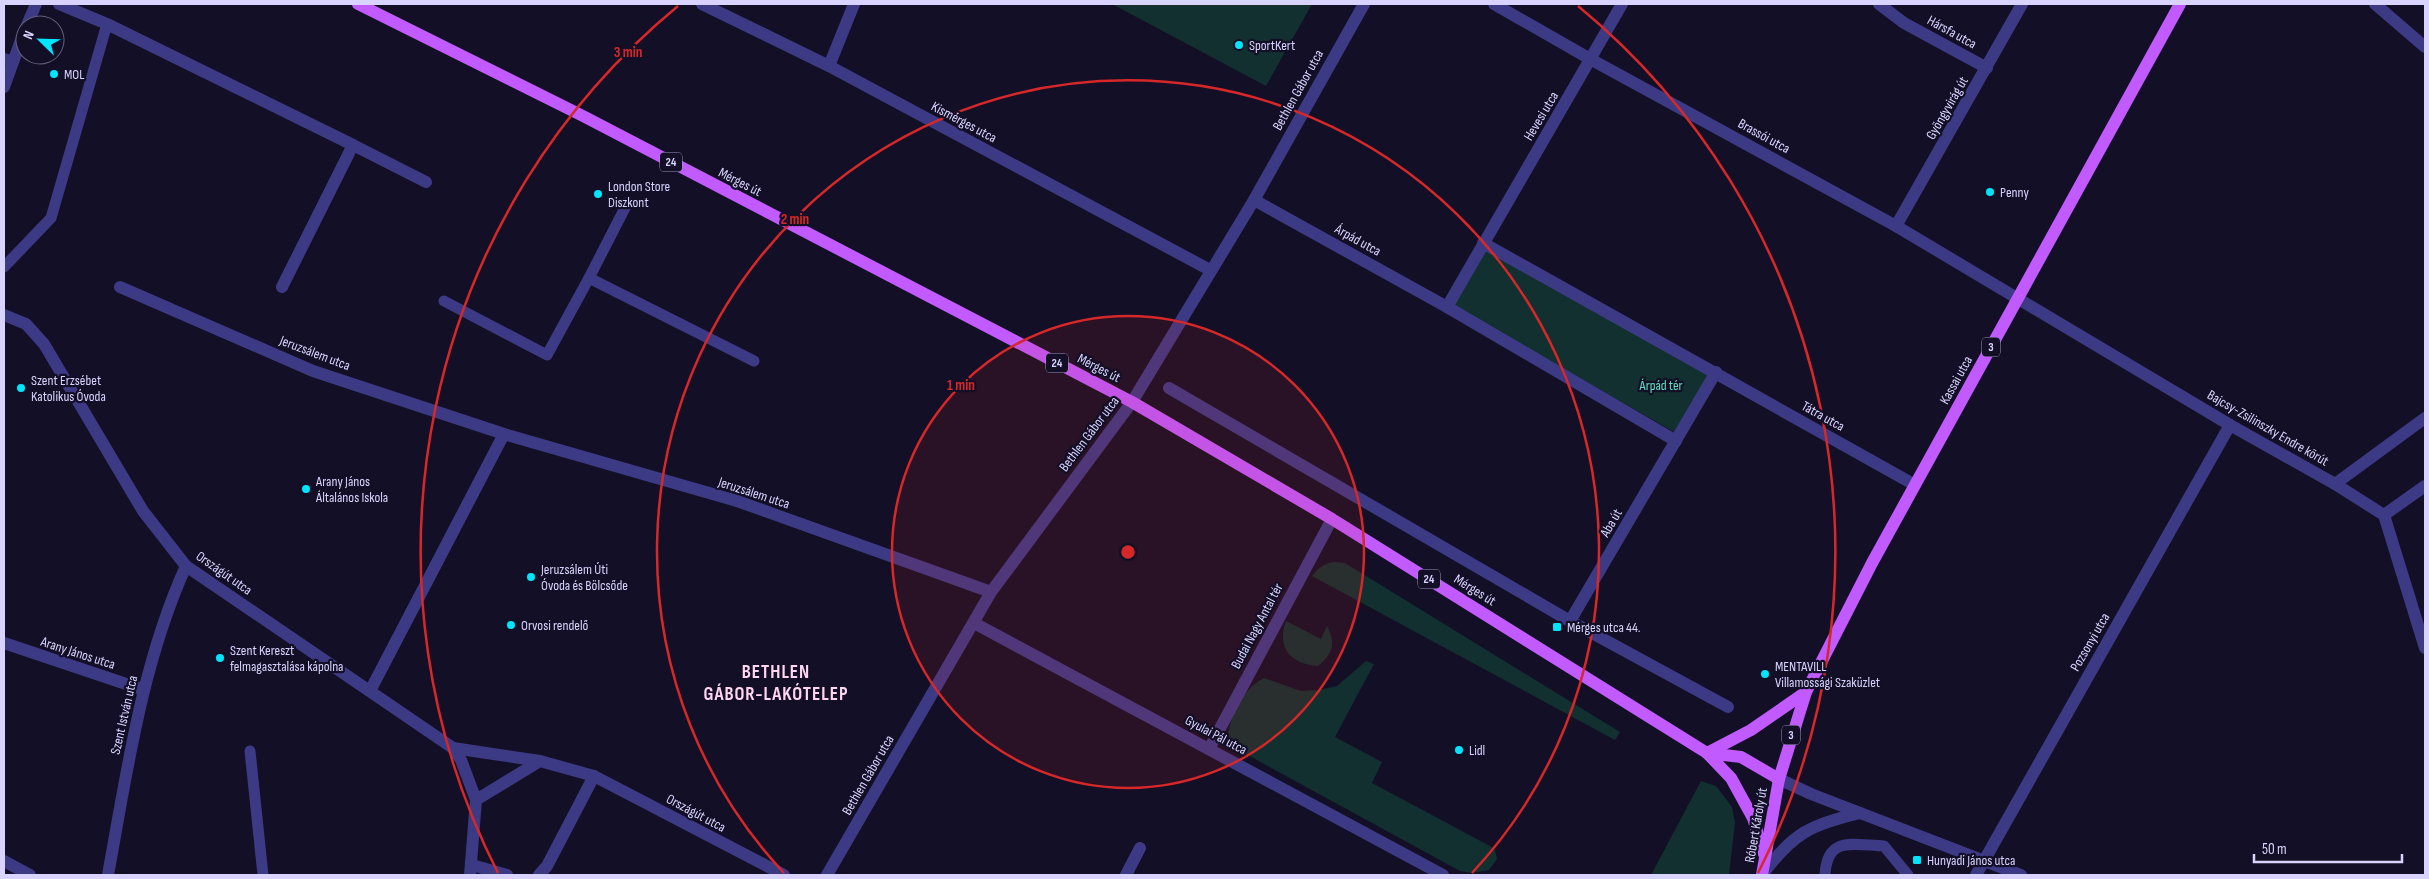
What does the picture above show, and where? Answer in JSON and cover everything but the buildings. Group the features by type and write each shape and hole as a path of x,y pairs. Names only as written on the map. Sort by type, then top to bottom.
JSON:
{"main road":[{"name":"Mérges út","path":"358,4 583,116 1132,402 1332,519 1707,753 1741,757 1779,779"},
{"name":"Kassai utca","path":"1779,779 1806,692 1872,563 2180,4"},
{"path":"1765,856 1753,818 1731,778 1707,753 1751,730 1806,692"},
{"name":"Róbert Károly út","path":"1762,875 1779,779"}],"street":[{"path":"59,4 107,24 426,182"},
{"name":"Kismérges utca","path":"702,4 829,66 1210,270"},
{"path":"829,66 854,4"},
{"name":"Bethlen Gábor utca","path":"827,875 991,592 1132,402 1254,200 1364,4"},
{"name":"Brassói utca","path":"1494,4 1592,60 1896,226 2018,297"},
{"name":"Hevesi utca","path":"1483,243 1592,60 1622,4"},
{"name":"Hársfa utca","path":"1879,4 1904,23 1987,68"},
{"name":"Gyöngyvirág út","path":"1896,226 2022,4"},
{"path":"2376,4 2425,46"},
{"path":"4,87 8,60 15,47"},
{"path":"282,287 352,146"},
{"name":"Árpád utca","path":"1254,200 1447,307"},
{"path":"1483,243 1716,372 1676,441 1447,307 1483,243"},
{"name":"Jeruzsálem utca","path":"120,287 314,371 504,434 737,501 991,592"},
{"name":"Bajcsy-Zsilinszky Endre körút","path":"2018,297 2230,425 2335,484 2384,515"},
{"name":"Országút utca","path":"4,315 26,324 44,344 143,511 186,566 453,748 461,760 476,800 471,870 507,875"},
{"name":"Tátra utca","path":"1716,372 1915,485"},
{"name":"Mérges út","path":"1169,388 1570,620 1728,707"},
{"path":"2335,484 2425,418"},
{"name":"Pozsonyi utca","path":"1976,875 2230,425"},
{"path":"370,691 504,434"},
{"name":"Aba út","path":"1570,620 1676,441"},
{"path":"2425,486 2384,515 2425,648"},
{"name":"Budai Nagy Antal tér","path":"1209,749 1332,519"},
{"name":"Szent István utca","path":"108,875 144,690 171,599 186,566"},
{"name":"Gyulai Pál utca","path":"974,623 1443,875"},
{"name":"Arany János utca","path":"4,643 144,690"},
{"name":"Országút utca","path":"453,748 540,761 594,776 784,875"},
{"path":"476,800 540,761"},
{"path":"539,875 547,866 594,776"},
{"path":"1779,779 1860,813 2021,875"},
{"path":"1762,875 1781,849 1803,833 1824,823 1860,813"},
{"path":"1126,875 1140,848"},
{"path":"4,861 30,875"}],"lane":[{"path":"4,267 51,218 107,24"},
{"path":"444,301 547,355 628,202"},
{"path":"588,278 754,361"},
{"path":"250,751 263,875"},
{"path":"1825,875 1825,863 1830,852 1842,845 1884,846 1908,875"}],"green space":[{"name":"SportKert","path":"1112,4 1312,4 1266,86"},
{"name":"Árpád tér","path":"1484,247 1711,373 1674,432 1451,304"},
{"path":"1334,562 1345,563 1620,732 1615,740 1312,576 1322,566"},
{"path":"1286,621 1321,639 1327,626 1330,632 1332,648 1323,662 1318,666 1308,665 1293,658 1288,653 1283,639"},
{"path":"1366,661 1374,664 1335,737 1382,762 1372,783 1495,850 1497,859 1489,870 1472,873 1460,871 1233,747 1227,738 1239,704 1249,689 1264,678 1301,691 1319,690 1337,686"},
{"path":"1701,781 1716,786 1732,807 1735,822 1729,875 1651,875"}],"place":[{"name":"SportKert","path":"1239,45"},
{"name":"MOL","path":"54,74"},
{"name":"Penny","path":"1990,192"},
{"name":"London Store Diszkont","path":"598,194"},
{"name":"Szent Erzsébet Katolikus Óvoda","path":"21,388"},
{"name":"Arany János Általános Iskola","path":"306,489"},
{"name":"Jeruzsálem Úti Óvoda és Bölcsőde","path":"531,577"},
{"name":"Orvosi rendelő","path":"511,625"},
{"name":"Mérges utca 44.","path":"1557,627"},
{"name":"Szent Kereszt felmagasztalása kápolna","path":"220,658"},
{"name":"MENTAVILL Villamossági Szaküzlet","path":"1765,674"},
{"name":"Lidl","path":"1459,750"},
{"name":"Hunyadi János utca","path":"1917,860"}],"district":[{"name":"BETHLEN GÁBOR-LAKÓTELEP","path":"776,683"}]}
